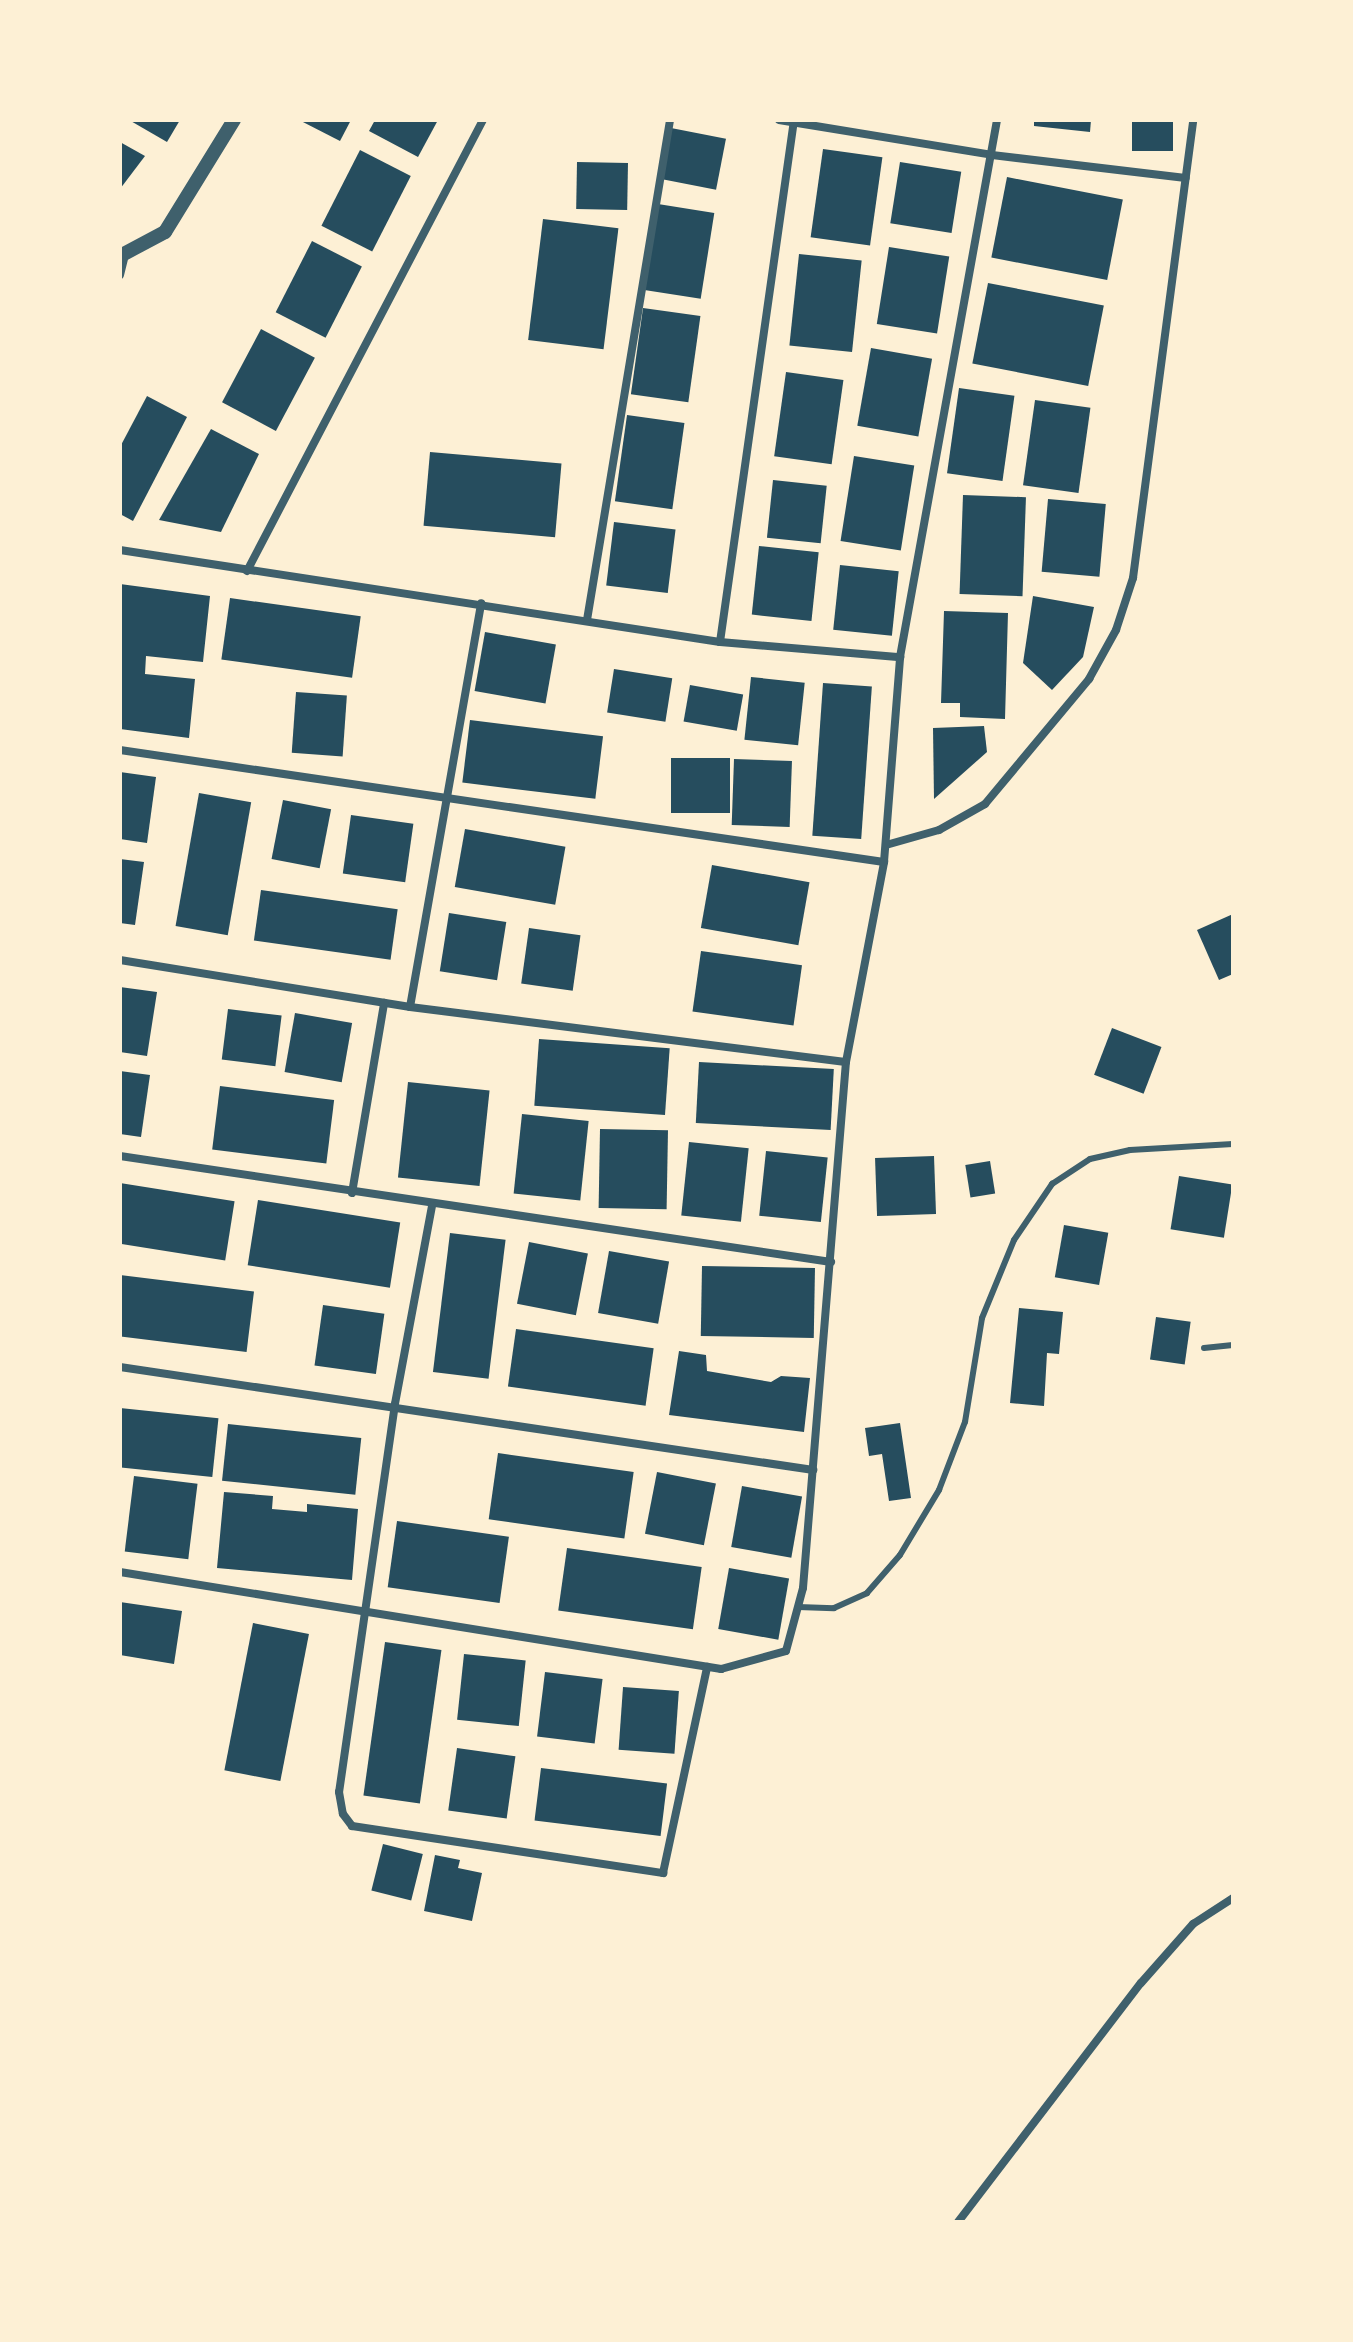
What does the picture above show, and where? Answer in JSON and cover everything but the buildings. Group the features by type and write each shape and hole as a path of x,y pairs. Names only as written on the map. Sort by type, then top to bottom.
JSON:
{"street":[{"path":"120,275 122,257 165,232 234,120"},
{"path":"247,571 483,120"},
{"path":"587,620 670,120"},
{"path":"779,120 992,155 1186,178"},
{"path":"120,1572 366,1608 721,1669 786,1651 798,1607 813,1470 846,1062 886,845 900,657 997,120"},
{"path":"886,845 939,830 985,804 1089,679 1116,630 1133,578 1193,120"},
{"path":"720,642 794,122"},
{"path":"120,550 720,642 900,657"},
{"path":"410,1007 481,603"},
{"path":"120,750 884,862"},
{"path":"120,960 410,1007 846,1062"},
{"path":"352,1193 384,1003"},
{"path":"120,1156 432,1206 831,1262"},
{"path":"432,1206 395,1404 339,1792 352,1826 663,1873 707,1667"},
{"path":"120,1367 395,1404 813,1470"},
{"path":"958,2222 1141,1983 1193,1924 1233,1898"}],"lane":[{"path":"798,1607 834,1608 867,1593 900,1555 939,1490 965,1422 982,1318 1014,1240 1052,1184 1090,1159 1130,1150 1233,1144"},
{"path":"1204,1348 1233,1345"}]}
